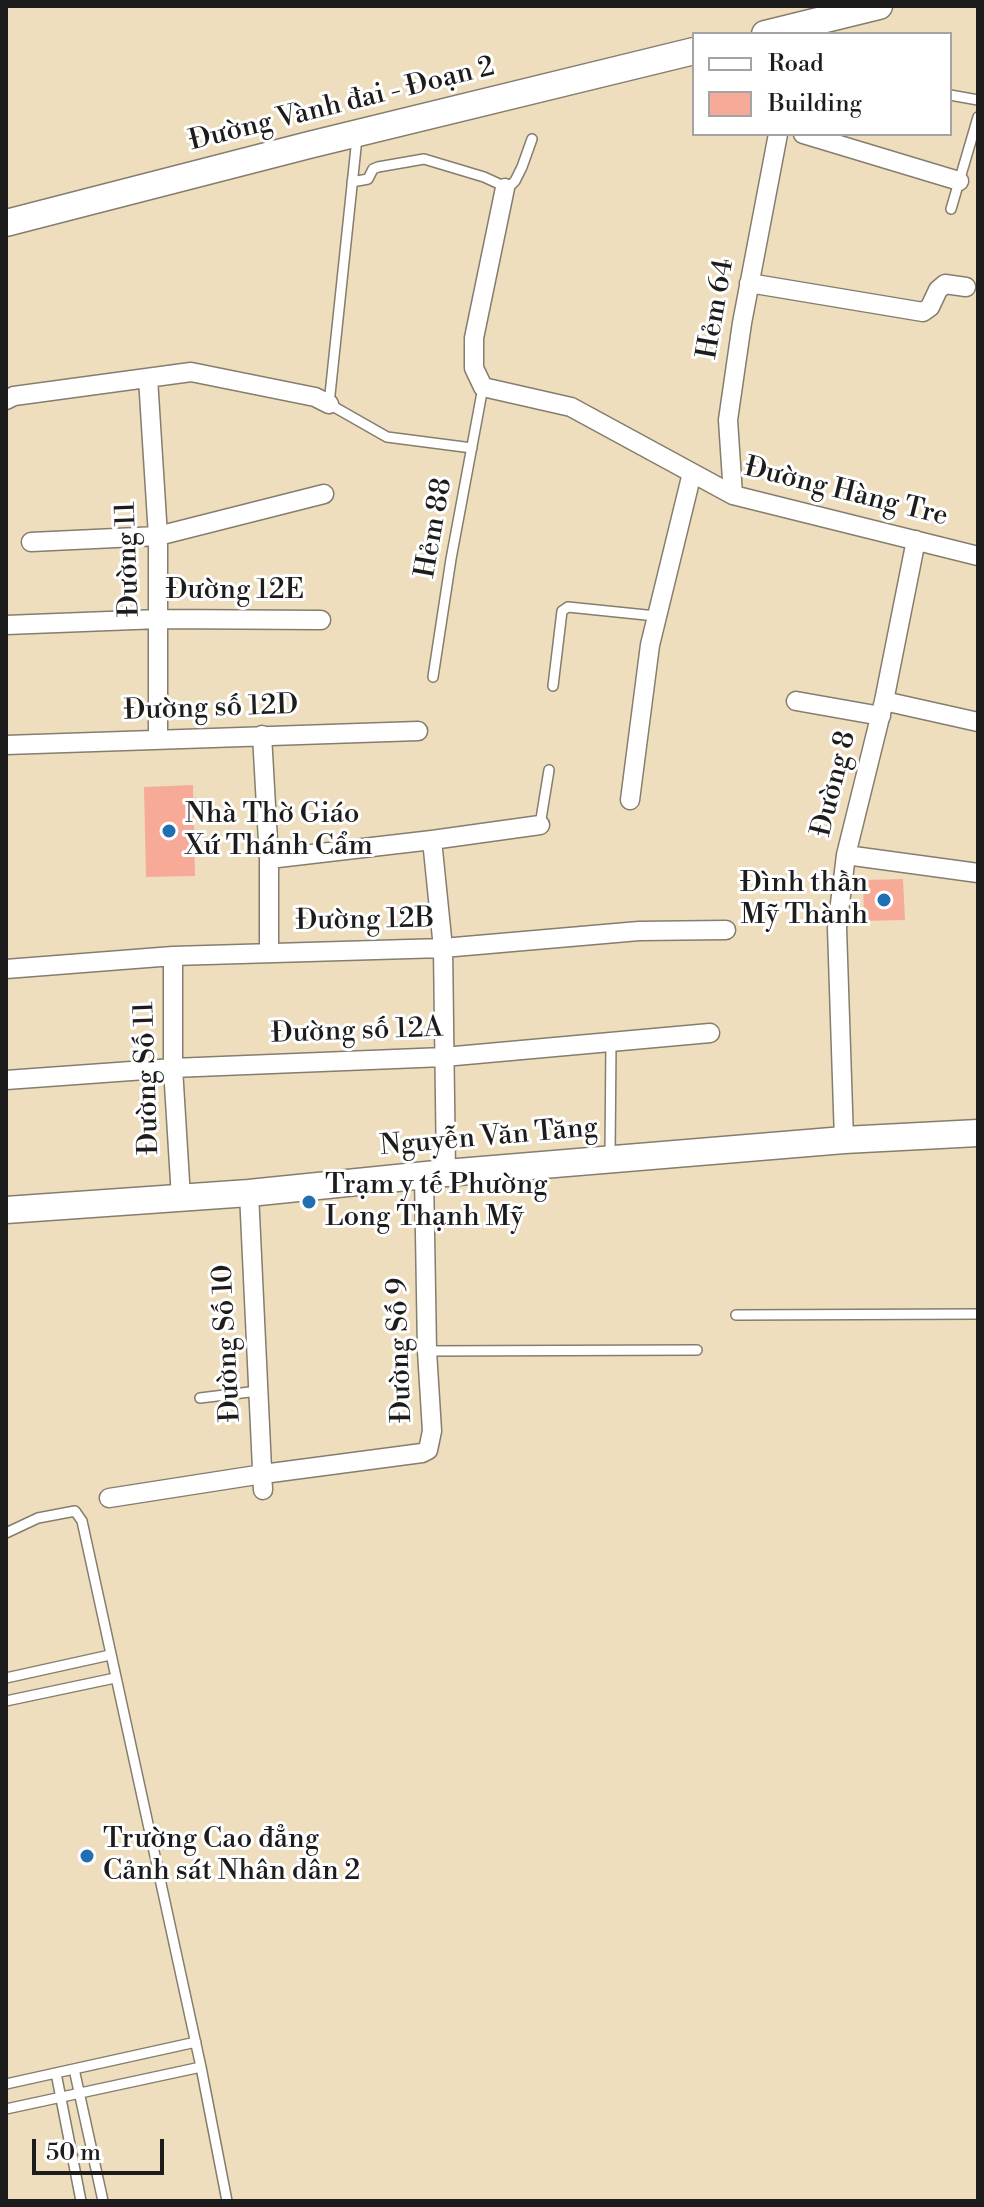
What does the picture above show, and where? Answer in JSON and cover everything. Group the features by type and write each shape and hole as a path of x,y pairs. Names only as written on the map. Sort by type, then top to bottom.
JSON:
{"main road":[{"path":"773,32 879,6"},
{"name":"Đường Vành đai - Đoạn 2","path":"6,223 692,51"},
{"name":"Nguyễn Văn Tăng","path":"6,1210 249,1193 435,1174 844,1140 978,1133"}],"street":[{"name":"Hẻm 64","path":"733,495 728,420 749,283 778,136"},
{"path":"810,136 959,181"},
{"path":"483,387 474,368 474,338 505,188"},
{"path":"749,283 923,312 930,307 938,290 945,284 966,287"},
{"path":"6,400 191,372 315,397 329,404"},
{"name":"Đường 11","path":"148,378 158,536 158,738"},
{"name":"Đường Hàng Tre","path":"483,387 571,407 733,495 978,556"},
{"path":"630,800 650,645 692,473"},
{"path":"31,542 158,536 324,494"},
{"name":"Đường 8","path":"844,1140 837,928 846,855 882,708 916,540"},
{"name":"Đường 12E","path":"6,625 160,619 321,620"},
{"path":"796,701 882,708 978,722"},
{"name":"Đường số 12D","path":"6,745 418,731"},
{"path":"262,735 269,859 269,952"},
{"path":"269,859 540,825"},
{"name":"Đường Số 9","path":"263,1482 428,1450 432,1431 427,1351 444,1057 443,948 432,840"},
{"path":"846,855 978,873"},
{"name":"Đường 12B","path":"6,969 173,956 443,948 639,931 726,930"},
{"name":"Đường Số 11","path":"173,956 173,1068 181,1198"},
{"name":"Đường số 12A","path":"6,1080 173,1068 444,1057 710,1033"},
{"name":"Đường Số 10","path":"249,1193 263,1482"},
{"path":"109,1498 263,1482"}],"lane":[{"path":"952,95 978,100"},
{"path":"951,209 978,117"},
{"path":"357,134 329,404 387,437 472,448"},
{"path":"352,182 368,179 373,169 378,167 424,159 484,177 505,188 511,187 532,139"},
{"name":"Hẻm 88","path":"433,677 483,387"},
{"path":"553,686 562,611 568,607 656,616"},
{"path":"540,825 549,770"},
{"path":"610,1160 611,1042"},
{"path":"736,1315 978,1314"},
{"path":"427,1351 697,1350"},
{"path":"200,1398 258,1391"},
{"path":"6,1533 38,1518 75,1511 82,1521 196,2042 227,2201"},
{"path":"6,1678 110,1655"},
{"path":"6,1701 115,1678"},
{"path":"6,2084 196,2042"},
{"path":"6,2109 201,2067"},
{"path":"74,2069 103,2201"},
{"path":"56,2073 81,2201"}],"building":[{"name":"Nhà Thờ Giáo Xứ Thánh Cẩm","path":"193,785 195,876 146,877 144,787"},
{"name":"Đình thần Mỹ Thành","path":"903,879 905,920 864,921 863,880"}],"place":[{"name":"Nhà Thờ Giáo Xứ Thánh Cẩm","path":"169,831"},
{"name":"Đình thần Mỹ Thành","path":"884,900"},
{"name":"Trạm y tế Phường Long Thạnh Mỹ","path":"309,1202"},
{"name":"Trường Cao đẳng Cảnh sát Nhân dân 2","path":"87,1856"}]}
